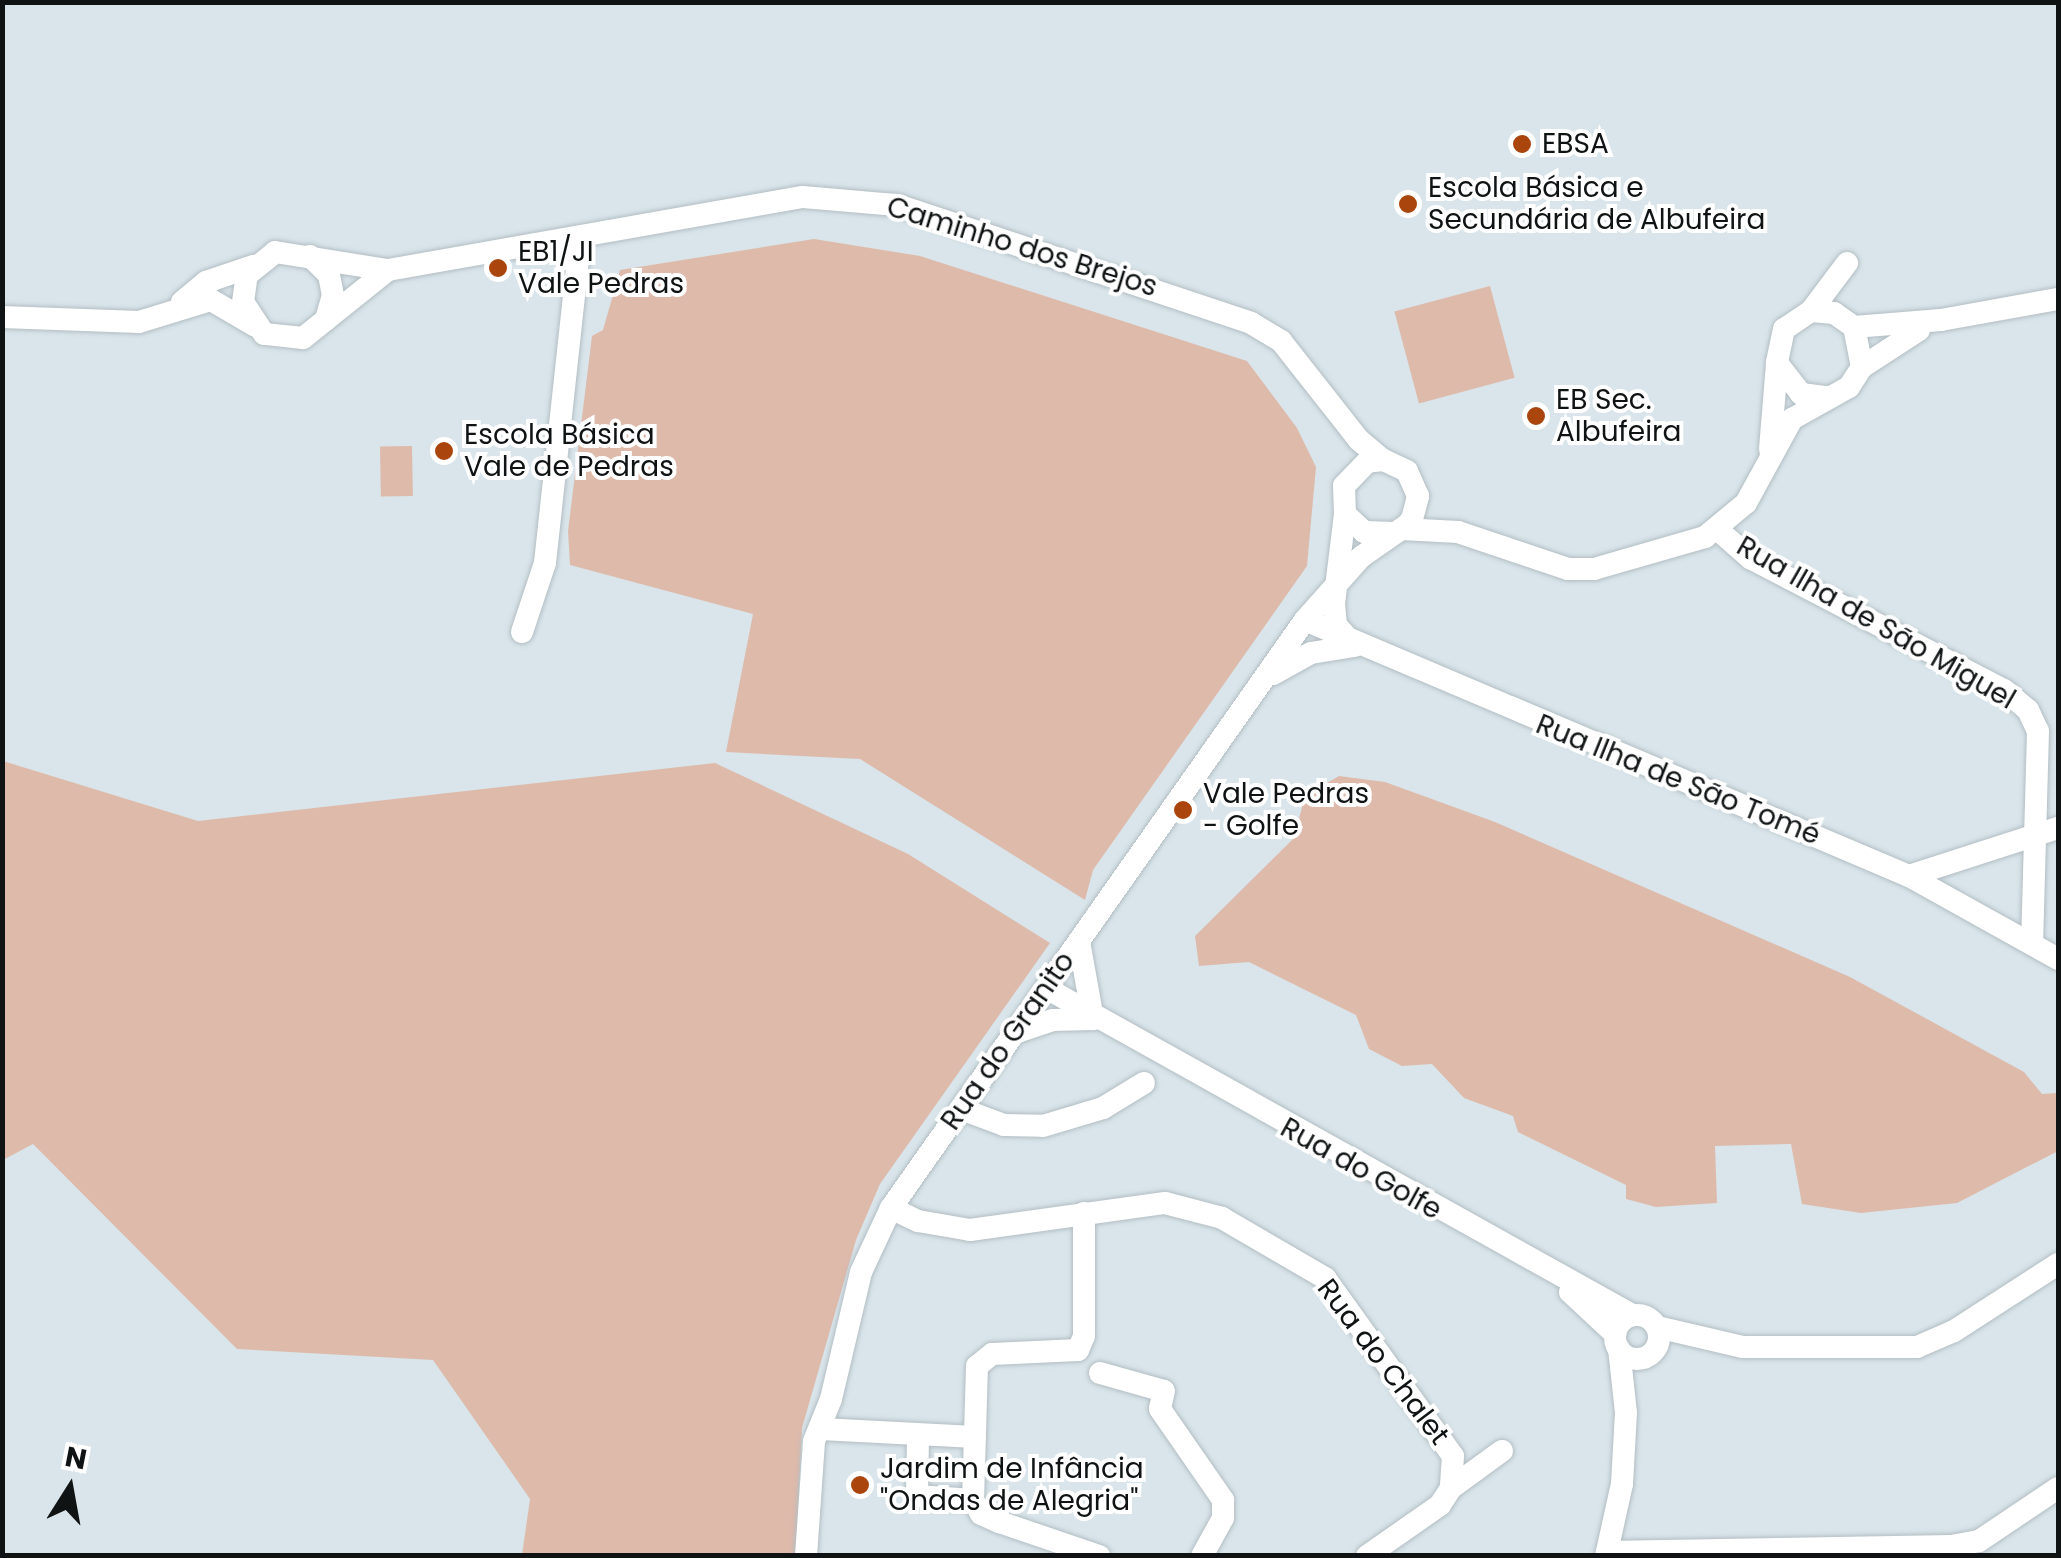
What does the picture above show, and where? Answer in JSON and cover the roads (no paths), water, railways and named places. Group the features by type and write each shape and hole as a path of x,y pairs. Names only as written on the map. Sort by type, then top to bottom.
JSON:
{"street":[{"name":"Caminho dos Brejos","path":"388,270 580,240 803,197 897,206 1212,305 1281,341 1319,384 1352,432 1384,460"},
{"path":"522,632 546,563 580,240"},
{"path":"2,317 138,322 165,316 276,252 388,270"},
{"path":"307,254 329,276 333,294 326,320"},
{"path":"1770,452 1777,363 1784,329 1811,312 1847,263 1849,322 1862,367"},
{"path":"253,266 243,302 254,325"},
{"path":"214,290 254,325 288,340 304,338 388,270"},
{"path":"1811,312 1849,322 1941,320 2058,299"},
{"path":"1345,514 1364,532 1458,532 1545,565 1581,569 1718,530 1746,503 1770,452 1792,420 1848,388 1862,367 1898,339 1941,320"},
{"path":"1777,363 1801,394 1827,397"},
{"name":"Caminho dos Brejos","path":"1319,384 1348,464 1344,486"},
{"path":"1354,646 1336,626 1336,580 1345,514 1344,486 1355,468 1384,460 1408,471 1418,496 1458,532"},
{"path":"1398,531 1418,496"},
{"name":"Rua Ilha de São Miguel","path":"1718,530 1750,558 2004,690 2028,710 2038,730 2032,944"},
{"name":"Rua do Granito","path":"806,1556 814,1441 821,1429 861,1272 891,1208 1305,620 1336,580 1398,531"},
{"name":"Rua Ilha de São Tomé","path":"1305,620 1354,646 1909,876 2032,944"},
{"path":"1264,680 1311,653 1354,646"},
{"path":"1909,876 2058,828"},
{"path":"1014,1034 1054,1020 1093,1019 1079,941"},
{"path":"2032,944 2058,959"},
{"name":"Rua do Golfe","path":"1046,988 1093,1019 1544,1271 1632,1316 1654,1343"},
{"path":"960,1109 1004,1125 1043,1126 1104,1108 1144,1083"},
{"name":"Rua do Chalet","path":"891,1208 918,1222 970,1230 1164,1202 1192,1207 1325,1278 1453,1456 1450,1488"},
{"path":"977,1507 975,1437 981,1357 1078,1350 1084,1336 1084,1213"},
{"path":"1544,1271 1630,1358 1654,1343 1917,1347 1954,1331 2058,1264"},
{"path":"1632,1316 1617,1341 1626,1413 1622,1484 1607,1554 1951,1546 1979,1541 2058,1488"},
{"path":"1626,1413 1654,1343"},
{"path":"1100,1373 1164,1391 1160,1409 1223,1500 1223,1518 1202,1556"},
{"path":"821,1429 975,1437"},
{"path":"918,1437 916,1496 977,1507 1099,1556"},
{"path":"1367,1556 1440,1505 1450,1488 1502,1451"}],"place":[{"name":"EBSA","path":"1522,144"},
{"name":"Escola Básica e Secundária de Albufeira","path":"1408,204"},
{"name":"EB1/JI Vale Pedras","path":"498,268"},
{"name":"EB Sec. Albufeira","path":"1536,416"},
{"name":"Escola Básica Vale de Pedras","path":"444,451"},
{"name":"Vale Pedras - Golfe","path":"1183,810"},
{"name":"Jardim de Infância \"Ondas de Alegria\"","path":"860,1485"}]}
